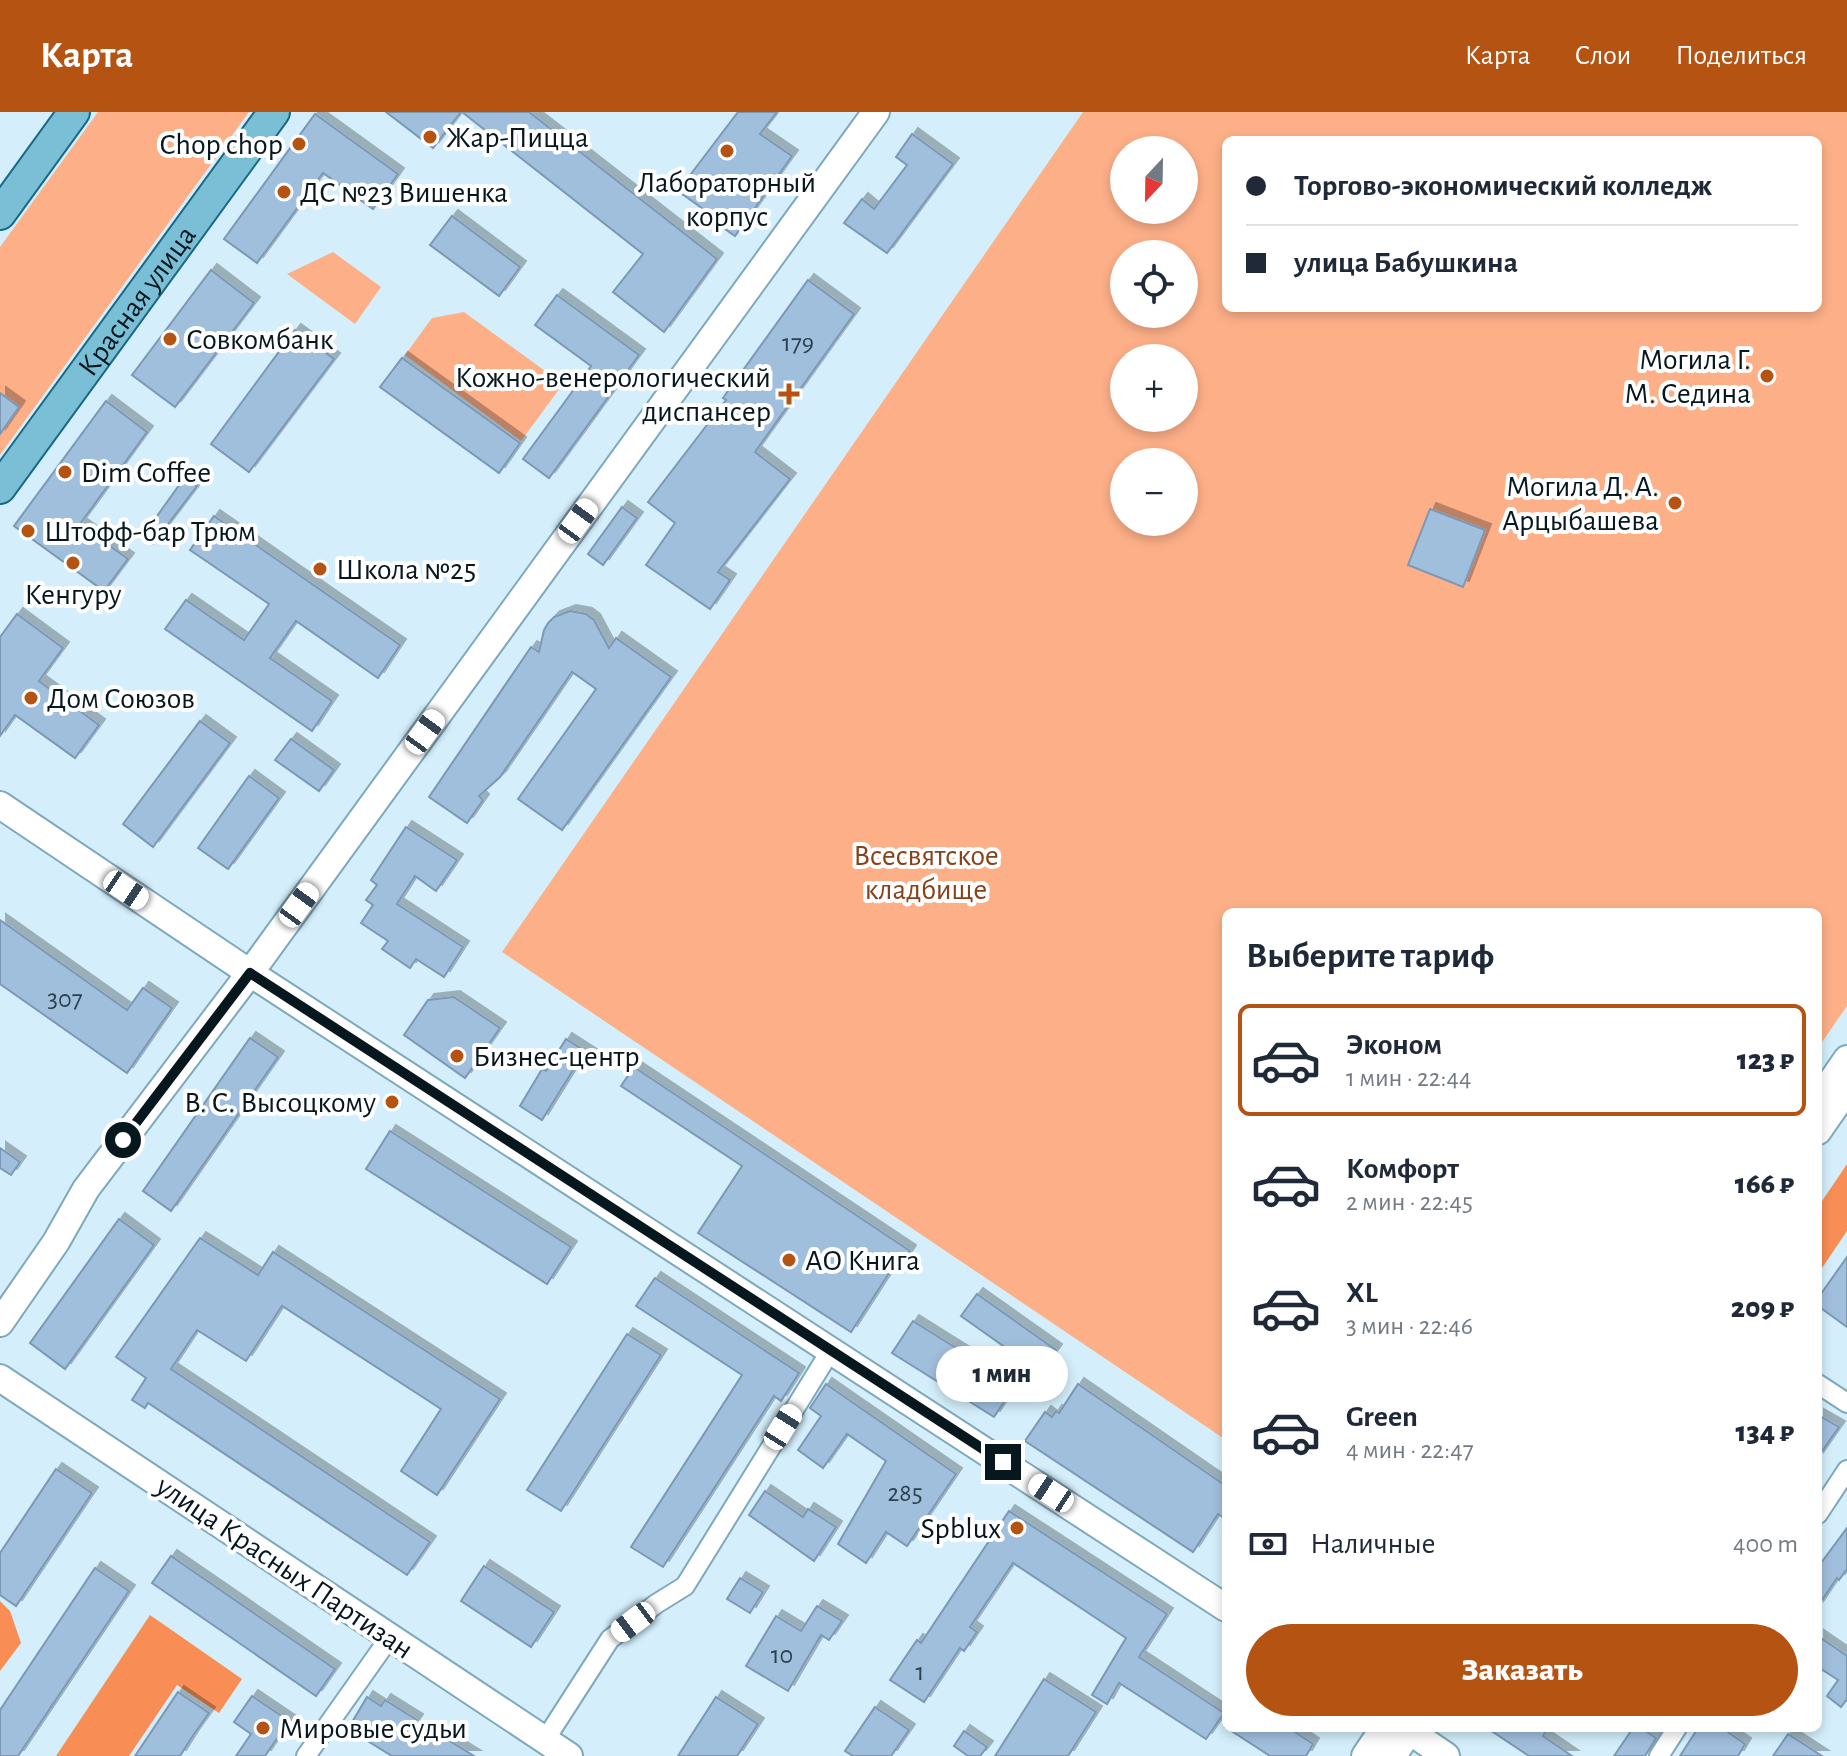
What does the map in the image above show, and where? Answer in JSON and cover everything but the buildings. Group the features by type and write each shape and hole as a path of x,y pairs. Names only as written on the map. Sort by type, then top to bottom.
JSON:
{"main road":[{"path":"0,214 74,112"},
{"name":"Красная улица","path":"0,488 274,112"}],"street":[{"path":"0,1323 56,1242 86,1189 250,973 876,112"},
{"path":"0,805 250,973 1222,1605"},
{"path":"1822,1095 1847,1059"},
{"path":"1822,1125 1847,1089"},
{"path":"545,1740 610,1639 685,1586 831,1350"},
{"name":"улица Красных Партизан","path":"0,1378 569,1756"},
{"path":"1822,1387 1847,1403"},
{"path":"1822,1508 1847,1470"},
{"path":"306,1756 390,1637"},
{"path":"1365,1756 1398,1732"},
{"path":"1393,1756 1401,1732"},
{"path":"1407,1732 1446,1756"},
{"path":"1659,1756 1674,1732"}],"green space":[{"path":"98,112 249,112 0,455 0,247"},
{"name":"Всесвятское кладбище","path":"1083,112 1847,112 1847,1006 1822,1042 1822,908 1222,908 1222,1437 502,952"},
{"path":"333,252 381,287 355,324 287,274"},
{"path":"464,312 563,384 521,441 405,355 432,318"}],"shaded area":[{"path":"1847,1164 1847,1231 1822,1268 1822,1201"},
{"path":"0,1601 10,1611 21,1643 0,1671"},
{"path":"150,1615 242,1679 219,1713 177,1685 129,1756 56,1756"}],"place":[{"name":"Жар-Пицца","path":"430,137"},
{"name":"Chop chop","path":"299,144"},
{"name":"Лабораторный корпус","path":"727,151"},
{"name":"ДС №23 Вишенка","path":"284,192"},
{"name":"Совкомбанк","path":"170,339"},
{"name":"Могила Г. М. Седина","path":"1767,376"},
{"name":"Кожно-венерологический диспансер","path":"789,394"},
{"name":"Dim Coffee","path":"65,472"},
{"name":"Могила Д. А. Арцыбашева","path":"1675,503"},
{"name":"Штофф-бар Трюм","path":"28,531"},
{"name":"Кенгуру","path":"73,563"},
{"name":"Школа №25","path":"320,569"},
{"name":"Дом Союзов","path":"31,698"},
{"name":"Бизнес-центр","path":"457,1056"},
{"name":"В. С. Высоцкому","path":"392,1102"},
{"name":"АО Книга","path":"789,1260"},
{"name":"Spblux","path":"1017,1528"},
{"name":"Мировые судьи","path":"263,1728"}],"route":[{"path":"123,1140 250,973 1003,1462"}]}
